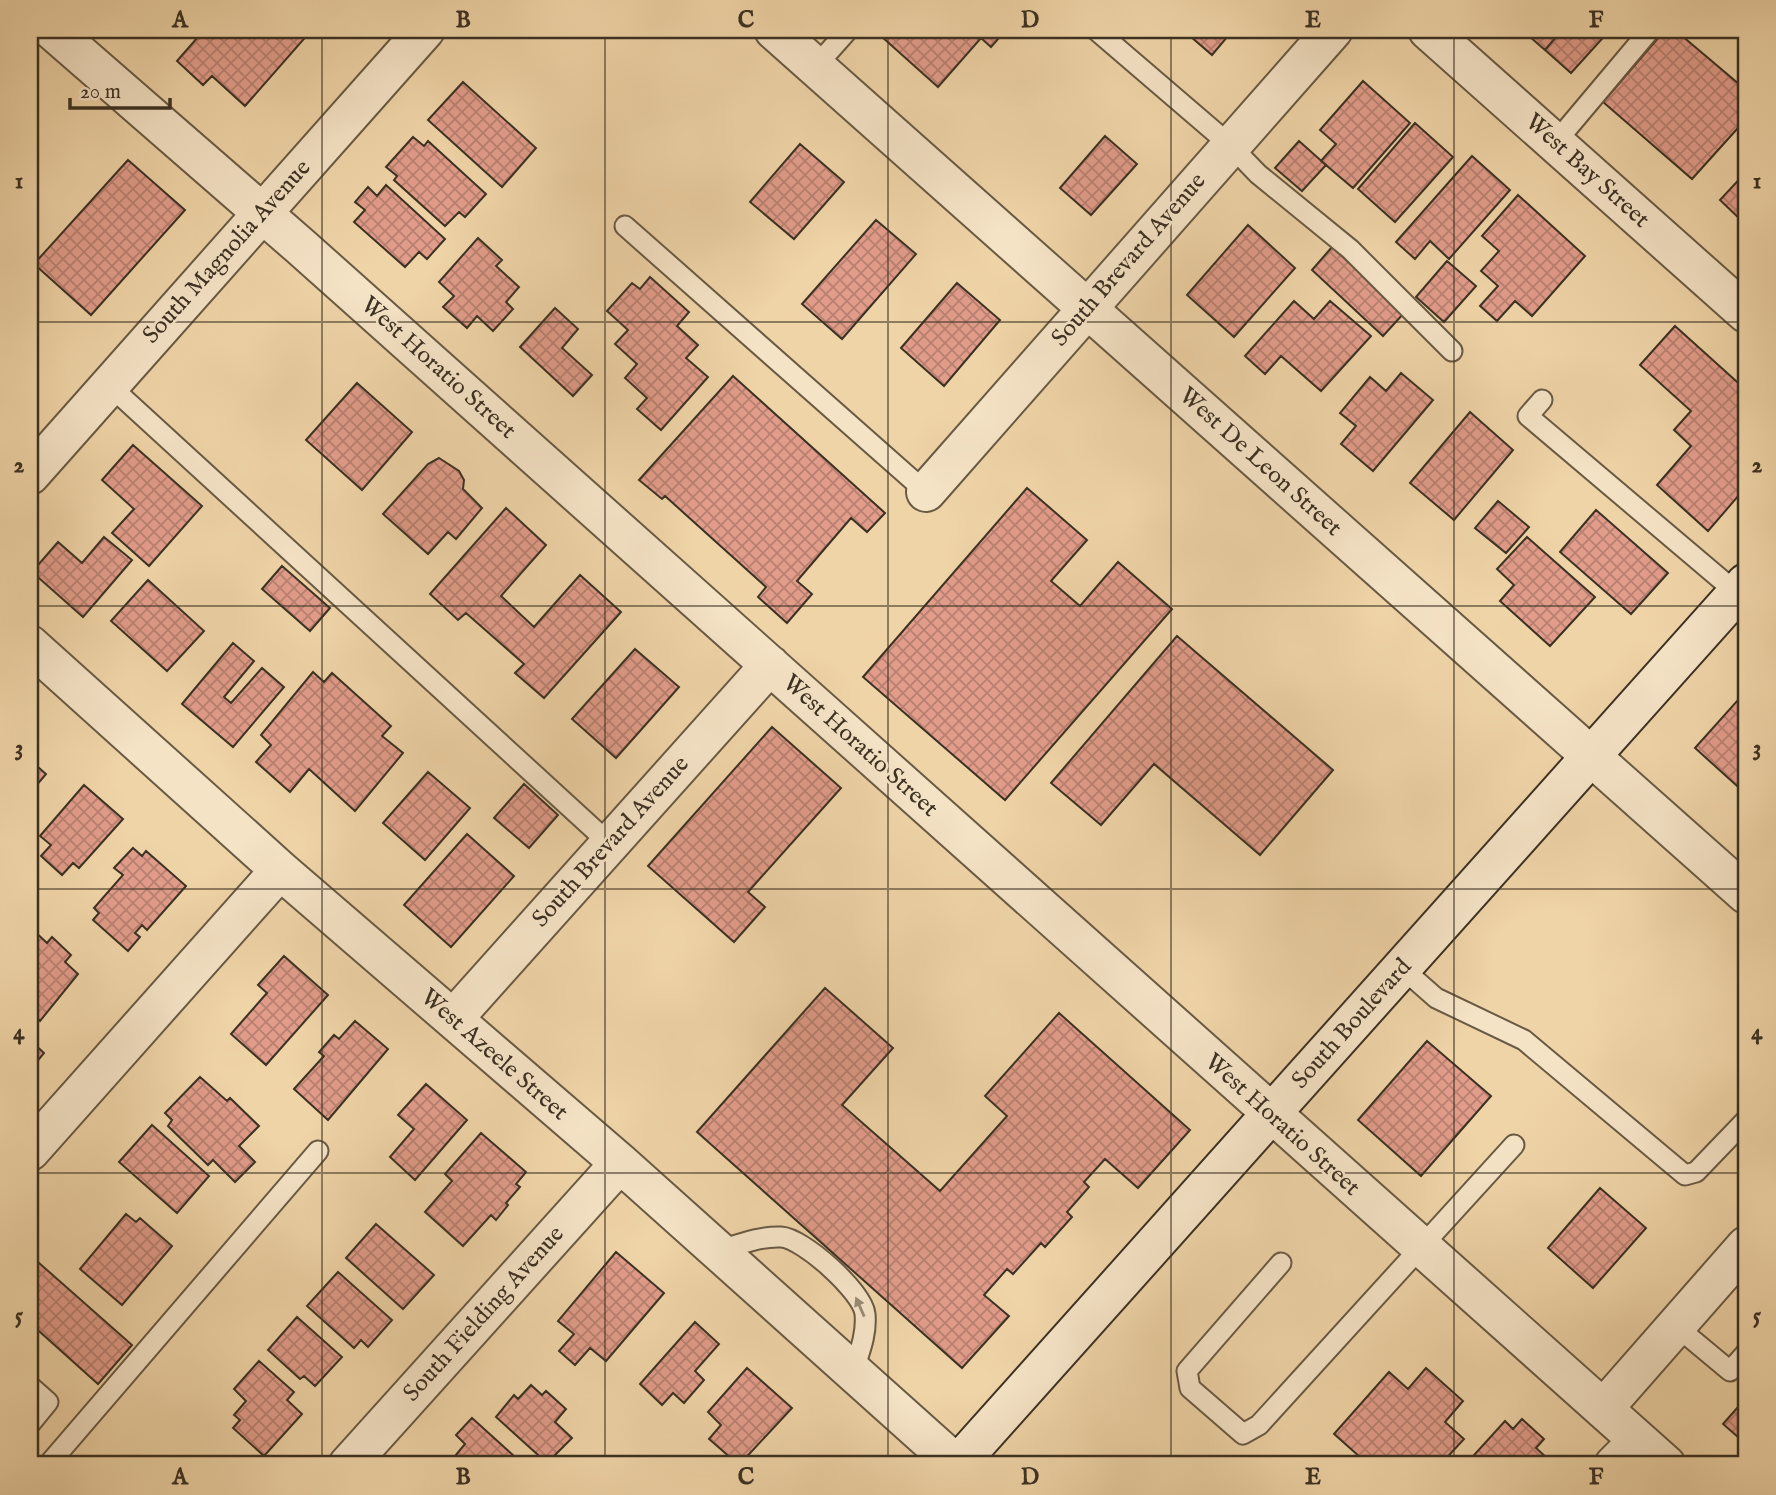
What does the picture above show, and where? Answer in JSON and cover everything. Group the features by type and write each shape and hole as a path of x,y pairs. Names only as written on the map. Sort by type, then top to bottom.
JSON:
{"street":[{"name":"West Horatio Street","path":"52,30 262,212 1603,1409 1626,1453 1666,1465"},
{"name":"West De Leon Street","path":"774,30 1746,894"},
{"name":"South Brevard Avenue","path":"926,492 1333,30"},
{"name":"West Bay Street","path":"1428,30 1746,313"},
{"name":"South Magnolia Avenue","path":"30,475 419,32"},
{"name":"South Boulevard","path":"957,1465 1742,588"},
{"name":"West Azeele Street","path":"30,645 280,870 620,1163 957,1465"},
{"name":"South Brevard Avenue","path":"453,1019 770,665"},
{"path":"30,1151 280,870"},
{"name":"South Fielding Avenue","path":"348,1465 620,1163"},
{"path":"1603,1409 1746,1246"}],"lane":[{"path":"816,66 848,30"},
{"path":"1096,30 1230,145 1258,174 1350,249 1452,351"},
{"path":"1555,143 1650,30"},
{"path":"625,226 926,492"},
{"path":"109,385 610,844"},
{"path":"1542,400 1528,416 1742,588"},
{"path":"1402,968 1436,998 1524,1040 1685,1175 1696,1172 1746,1119"},
{"path":"1281,1263 1187,1371 1190,1388 1243,1434 1258,1425 1514,1145"},
{"path":"48,1465 318,1151"},
{"path":"718,1251 754,1240 783,1237 805,1247 849,1285 865,1311 864,1336 853,1372"},
{"path":"1676,1326 1730,1371 1746,1353"},
{"path":"30,1386 48,1402 30,1423"}],"building":[{"path":"204,30 310,32 245,106 212,76 203,85 177,61"},
{"path":"889,30 1006,30 991,47 981,38 938,87 882,37"},
{"path":"1183,30 1233,30 1212,55"},
{"path":"1522,30 1562,30 1545,50"},
{"path":"1562,30 1610,30 1571,73 1545,50"},
{"path":"1665,30 1675,30 1746,90 1746,119 1692,179 1603,102"},
{"path":"1363,81 1410,123 1353,188 1321,161 1336,144 1320,130"},
{"path":"463,82 536,148 502,187 428,120"},
{"path":"1415,123 1453,157 1395,222 1358,189"},
{"path":"1105,136 1137,164 1091,215 1060,188"},
{"path":"413,137 424,146 428,141 486,194 465,217 459,212 445,226 394,180 397,176 386,167"},
{"path":"1299,141 1326,165 1302,191 1275,168"},
{"path":"800,144 844,182 794,239 750,202"},
{"path":"1472,156 1510,190 1449,259 1430,241 1415,259 1396,242"},
{"path":"128,160 185,210 91,315 34,264"},
{"path":"1746,172 1746,225 1720,200"},
{"path":"386,185 445,239 427,259 419,252 405,267 354,222 365,210 355,202 368,187 377,196"},
{"path":"1518,195 1585,256 1532,316 1515,301 1497,321 1480,306 1498,286 1481,271 1499,251 1482,236"},
{"path":"876,220 916,254 842,339 802,304"},
{"path":"1248,225 1295,268 1234,337 1187,295"},
{"path":"478,238 502,260 496,266 519,287 506,302 513,309 493,331 477,316 467,328 443,307 454,296 439,282"},
{"path":"1332,247 1404,313 1383,336 1312,270"},
{"path":"1447,261 1476,286 1444,322 1416,297"},
{"path":"650,277 689,312 677,326 698,345 686,358 708,377 661,430 637,409 647,398 625,378 637,364 615,344 628,330 607,311 632,283 640,289"},
{"path":"957,283 1000,320 944,386 901,348"},
{"path":"1294,301 1314,319 1330,301 1371,336 1321,391 1281,356 1265,374 1245,356"},
{"path":"555,308 578,329 562,348 592,375 573,396 520,347"},
{"path":"1675,326 1746,390 1746,487 1708,531 1657,485 1691,446 1674,430 1691,411 1640,365"},
{"path":"1401,373 1433,400 1373,471 1341,444 1356,426 1340,413 1370,377 1386,391"},
{"path":"733,376 885,513 867,532 851,518 797,581 812,594 787,623 758,597 766,587 665,496 662,499 639,480"},
{"path":"357,383 412,432 362,490 306,440"},
{"path":"1470,412 1513,450 1454,520 1410,483"},
{"path":"133,445 202,506 149,566 112,533 134,509 102,480"},
{"path":"439,458 459,471 464,480 463,489 482,508 456,539 448,532 428,554 383,514 428,464"},
{"path":"1027,488 1087,540 1051,581 1080,606 1118,562 1172,609 1005,800 863,677"},
{"path":"1498,501 1529,527 1506,553 1475,528"},
{"path":"506,508 546,545 501,596 534,627 580,575 621,612 544,698 515,673 524,664 466,613 458,620 430,594"},
{"path":"1596,510 1668,573 1631,614 1560,552"},
{"path":"104,537 132,560 83,617 32,572 58,542 82,563"},
{"path":"1527,537 1595,597 1550,646 1500,601 1514,585 1497,569"},
{"path":"282,566 330,608 310,631 262,589"},
{"path":"148,580 204,631 167,671 111,621"},
{"path":"1177,636 1333,770 1260,855 1154,764 1101,825 1051,783"},
{"path":"233,643 254,661 224,697 231,703 262,668 284,687 233,747 182,704"},
{"path":"635,649 679,687 616,758 572,719"},
{"path":"313,672 324,682 332,673 391,726 382,736 403,753 355,811 309,769 290,792 256,762 271,745 261,735"},
{"path":"1746,691 1746,794 1695,748"},
{"path":"772,727 841,788 748,892 765,907 734,942 648,866"},
{"path":"30,760 46,774 30,793"},
{"path":"428,772 470,808 425,860 383,823"},
{"path":"524,784 558,815 529,848 494,818"},
{"path":"84,785 123,819 79,868 73,863 62,875 41,856 51,845 40,836"},
{"path":"467,834 514,876 451,947 404,905"},
{"path":"133,848 142,856 146,851 186,886 147,930 142,925 135,933 140,937 128,951 93,920 99,913 94,908 123,875 114,868"},
{"path":"31,928 47,943 52,937 71,955 65,962 78,974 40,1021 30,1011"},
{"path":"284,956 328,995 266,1065 231,1034 267,993 258,985"},
{"path":"825,988 893,1048 842,1105 940,1191 1007,1116 985,1096 1059,1013 1190,1130 1138,1188 1105,1159 1084,1182 1089,1187 1067,1212 1072,1217 1045,1247 1041,1243 1013,1274 1007,1269 984,1295 1009,1316 962,1368 697,1132"},
{"path":"355,1021 388,1049 328,1120 294,1089 324,1056 319,1052 334,1035 339,1039"},
{"path":"30,1040 44,1053 30,1070"},
{"path":"1427,1041 1491,1096 1421,1176 1358,1120"},
{"path":"200,1077 227,1101 230,1098 259,1126 239,1146 255,1162 235,1182 213,1160 208,1165 168,1126 172,1120 165,1113"},
{"path":"426,1084 467,1120 415,1180 390,1157 414,1129 398,1115"},
{"path":"152,1125 209,1176 177,1213 119,1162"},
{"path":"481,1133 526,1172 516,1184 520,1187 496,1220 491,1215 463,1246 425,1212 452,1181 445,1174"},
{"path":"1600,1188 1646,1228 1593,1288 1548,1248"},
{"path":"126,1214 136,1222 140,1218 172,1246 122,1305 80,1269"},
{"path":"376,1224 434,1275 403,1309 346,1258"},
{"path":"616,1252 664,1293 606,1361 590,1348 575,1365 559,1351 574,1334 558,1321"},
{"path":"30,1255 132,1345 98,1384 30,1323"},
{"path":"338,1272 392,1320 368,1347 361,1340 354,1348 307,1306"},
{"path":"297,1317 342,1357 315,1386 304,1376 300,1379 268,1350"},
{"path":"695,1322 719,1344 695,1371 704,1380 684,1403 673,1393 662,1405 640,1384"},
{"path":"259,1361 294,1392 287,1400 302,1414 264,1456 233,1428 240,1420 234,1415 246,1401 234,1389"},
{"path":"747,1368 792,1408 739,1465 709,1439 721,1425 708,1412"},
{"path":"1426,1368 1463,1401 1445,1422 1464,1439 1440,1465 1369,1465 1334,1434 1389,1372 1408,1389"},
{"path":"531,1385 542,1395 546,1391 566,1409 555,1422 572,1438 547,1463 496,1417 514,1395 518,1399"},
{"path":"1746,1398 1746,1444 1723,1424"},
{"path":"472,1418 524,1465 454,1465 450,1462 465,1444 456,1435"},
{"path":"1522,1419 1544,1439 1536,1448 1547,1458 1540,1465 1465,1465 1505,1421 1513,1429"}]}
